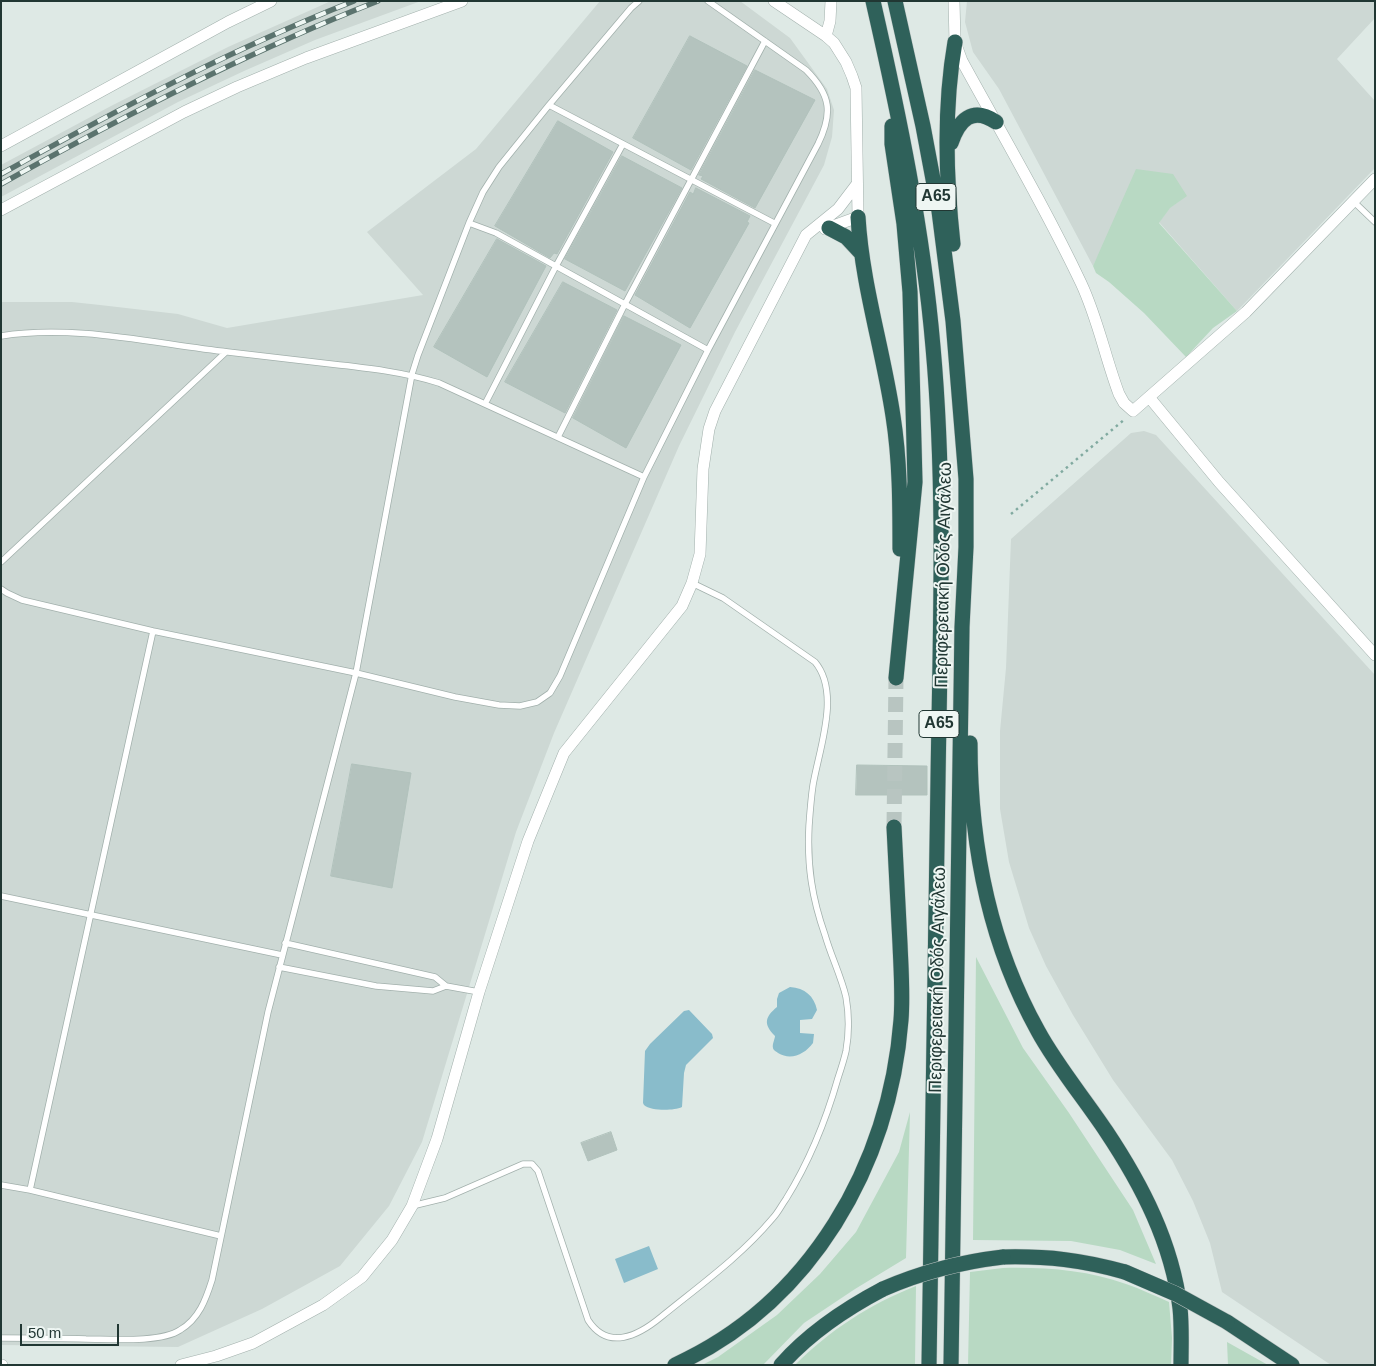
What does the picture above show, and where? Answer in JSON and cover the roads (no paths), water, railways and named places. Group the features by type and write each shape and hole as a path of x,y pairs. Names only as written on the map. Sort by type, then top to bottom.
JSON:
{"highway":[{"name":"Περιφερειακή Οδός Αιγάλεω","path":"873,1 917,215 926,283 937,404 940,618 929,1365"},
{"name":"Περιφερειακή Οδός Αιγάλεω","path":"895,1 923,126 939,211 953,321 966,479 951,1365"},
{"path":"955,42 952,62 948,157 949,199 965,353 964,371 958,396"},
{"path":"892,87 892,144 904,224 910,292 915,482 896,678"},
{"path":"948,157 956,130 961,122 978,114 988,116 996,122"},
{"path":"858,217 860,252 890,400 900,479 899,639"},
{"path":"829,228 846,236 860,252"},
{"path":"962,627 970,698 970,771 973,809 977,846 993,921 1012,978 1039,1033 1122,1155 1150,1207 1167,1250 1175,1281 1180,1309 1181,1365"},
{"path":"675,1365 738,1328 764,1307 810,1260 854,1193 874,1148 894,1075 901,1019 894,827"},
{"path":"781,1365 818,1330 849,1307 883,1289 906,1279 954,1264 1003,1257 1065,1259 1125,1272 1176,1294 1227,1322 1292,1365"}],"street":[{"path":"1,146 228,22 271,1"},
{"path":"1,210 184,112 238,87 306,58 462,1"},
{"path":"774,1 834,43 846,62 856,88 858,217 806,234"},
{"path":"826,36 830,21 831,1"},
{"path":"954,1 955,42 962,61 1081,283 1096,321 1119,394 1133,411 1246,312 1375,179"},
{"path":"181,1365 253,1344 323,1306 362,1277 392,1240 412,1206 437,1139 480,992 528,841 564,753 682,606 692,583 700,554 703,468 709,429 723,394 806,234 838,209 857,184"},
{"path":"1149,397 1219,482 1375,655"}],"lane":[{"path":"1,1338 156,1338 179,1331 194,1318 204,1303 212,1280 284,943 356,673 412,374 469,223 483,192 499,167 549,105 639,1"},
{"path":"1,589 22,600 153,631 356,673 455,698 499,705 520,706 537,702 550,693 560,676 644,477 774,223 824,131 828,118 824,93 816,80 806,70 708,1"},
{"path":"558,438 625,304 765,41"},
{"path":"549,105 774,223"},
{"path":"486,404 556,266 624,144"},
{"path":"1353,201 1375,222"},
{"path":"469,223 496,233 708,350"},
{"path":"1,336 22,333 68,333 112,337 412,374 439,383 644,477"},
{"path":"1,562 226,352"},
{"path":"412,1206 445,1198 523,1164 532,1164 538,1171 588,1320 594,1330 602,1335 614,1338 627,1337 640,1332 652,1324 749,1244 774,1218 816,1142 832,1099 846,1050 848,1026 842,980 825,937 811,883 809,827 814,785 826,722 828,697 826,682 822,670 816,662 723,598 692,583"},
{"path":"30,1190 153,631"},
{"path":"1,896 282,955"},
{"path":"284,943 434,977 446,986 480,992"},
{"path":"279,967 376,986 433,991 446,986"},
{"path":"1,1185 30,1190 221,1236"}],"water":[{"path":"790,987 800,989 808,994 814,1001 817,1010 812,1019 800,1020 800,1033 814,1034 813,1043 802,1053 793,1056 783,1055 773,1049 775,1036 767,1024 768,1017 777,1007 779,993"},
{"path":"689,1010 712,1034 713,1038 686,1065 682,1107 662,1110 647,1107 643,1103 645,1051 684,1011"},
{"path":"649,1246 658,1269 624,1283 615,1259"}],"tunnel":[{"path":"894,827 896,678"}],"railway":[{"path":"1,174 174,82 263,39 354,1"},
{"path":"1,184 186,86 281,42 378,1"}]}
